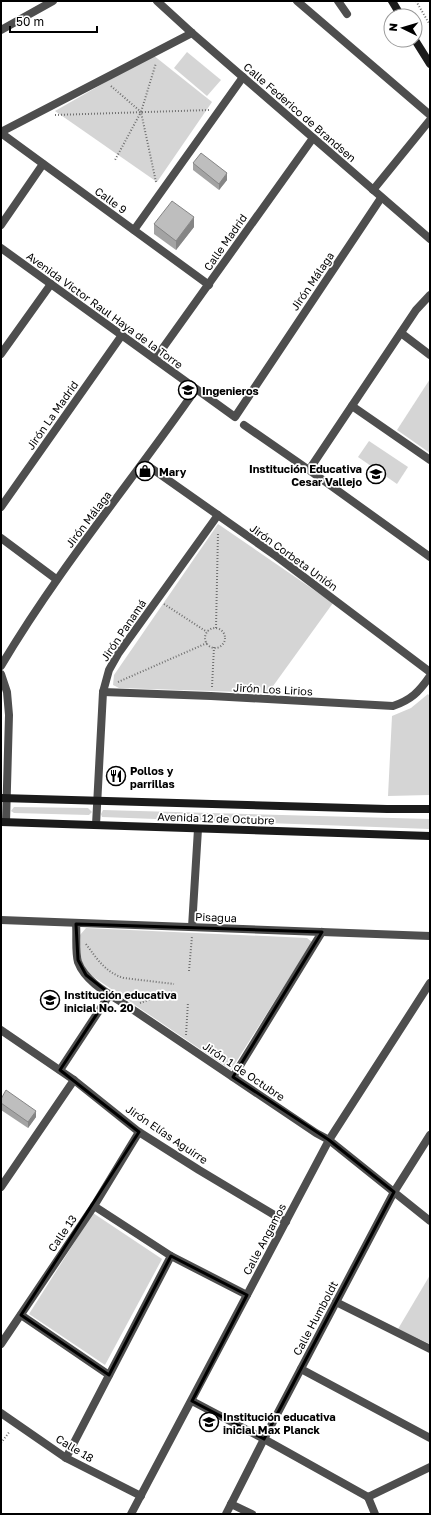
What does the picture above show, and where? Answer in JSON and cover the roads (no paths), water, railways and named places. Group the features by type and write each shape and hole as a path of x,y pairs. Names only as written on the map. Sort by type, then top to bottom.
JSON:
{"main road":[{"path":"420,48 430,64"},
{"name":"Avenida 12 de Octubre","path":"4,798 430,810"},
{"name":"Avenida 12 de Octubre","path":"4,822 430,836"}],"street":[{"path":"1,30 53,1"},
{"name":"Calle Federico de Brandsen","path":"157,1 381,198 430,239"},
{"path":"297,1 430,115"},
{"path":"338,1 347,14"},
{"path":"1,133 192,33"},
{"path":"134,230 243,77"},
{"path":"373,190 430,120"},
{"name":"Calle 9","path":"1,133 209,284"},
{"name":"Calle Madrid","path":"155,359 313,138"},
{"path":"1,225 42,164"},
{"name":"Jirón Málaga","path":"235,417 381,198"},
{"name":"Avenida Victor Raul Haya de la Torre","path":"1,248 235,417"},
{"path":"1,354 51,284"},
{"path":"309,470 416,310 430,295"},
{"path":"401,333 430,355"},
{"name":"Jirón La Madrid","path":"1,508 122,335"},
{"name":"Jirón Málaga","path":"1,666 56,579 144,462 196,389"},
{"path":"352,406 430,460"},
{"path":"244,425 430,557"},
{"name":"Jirón Corbeta Unión","path":"144,462 276,556 430,672"},
{"name":"Jirón Panamá","path":"96,825 104,690 109,670 118,654 218,515"},
{"path":"1,538 56,579"},
{"path":"1,674 7,692 9,716 4,822"},
{"name":"Jirón Los Lirios","path":"104,690 393,706 405,702 415,695 430,676"},
{"path":"192,928 198,829"},
{"name":"Pisagua","path":"1,920 76,928 192,928 430,936"},
{"name":"Jirón 1 de Octubre","path":"76,928 78,960 86,976 129,1007 316,1133 329,1140 430,1221"},
{"path":"233,1077 322,932"},
{"name":"Calle Angamos","path":"131,1514 329,1140 430,983"},
{"path":"60,1070 110,994"},
{"name":"Jirón Elías Aguirre","path":"1,1030 74,1080 139,1132 286,1222"},
{"path":"1,1187 74,1080"},
{"name":"Calle 13","path":"1,1344 94,1206 139,1132"},
{"name":"Calle Humboldt","path":"226,1514 394,1192 430,1135"},
{"path":"94,1206 171,1256 246,1295"},
{"path":"66,1458 171,1256"},
{"path":"336,1302 430,1349"},
{"path":"21,1315 109,1375"},
{"path":"301,1369 430,1438"},
{"path":"192,1401 368,1497 375,1514"},
{"name":"Calle 18","path":"1,1413 66,1458 141,1496"},
{"path":"368,1497 430,1467"},
{"path":"231,1504 252,1514"}],"place":[{"name":"Ingenieros","path":"188,390"},
{"name":"Mary","path":"145,471"},
{"name":"Institución Educativa Cesar Vallejo","path":"376,474"},
{"name":"Pollos y parrillas","path":"116,776"},
{"name":"Institución educativa inicial No. 20","path":"50,1000"},
{"name":"Institución educativa inicial Max Planck","path":"209,1422"}]}
